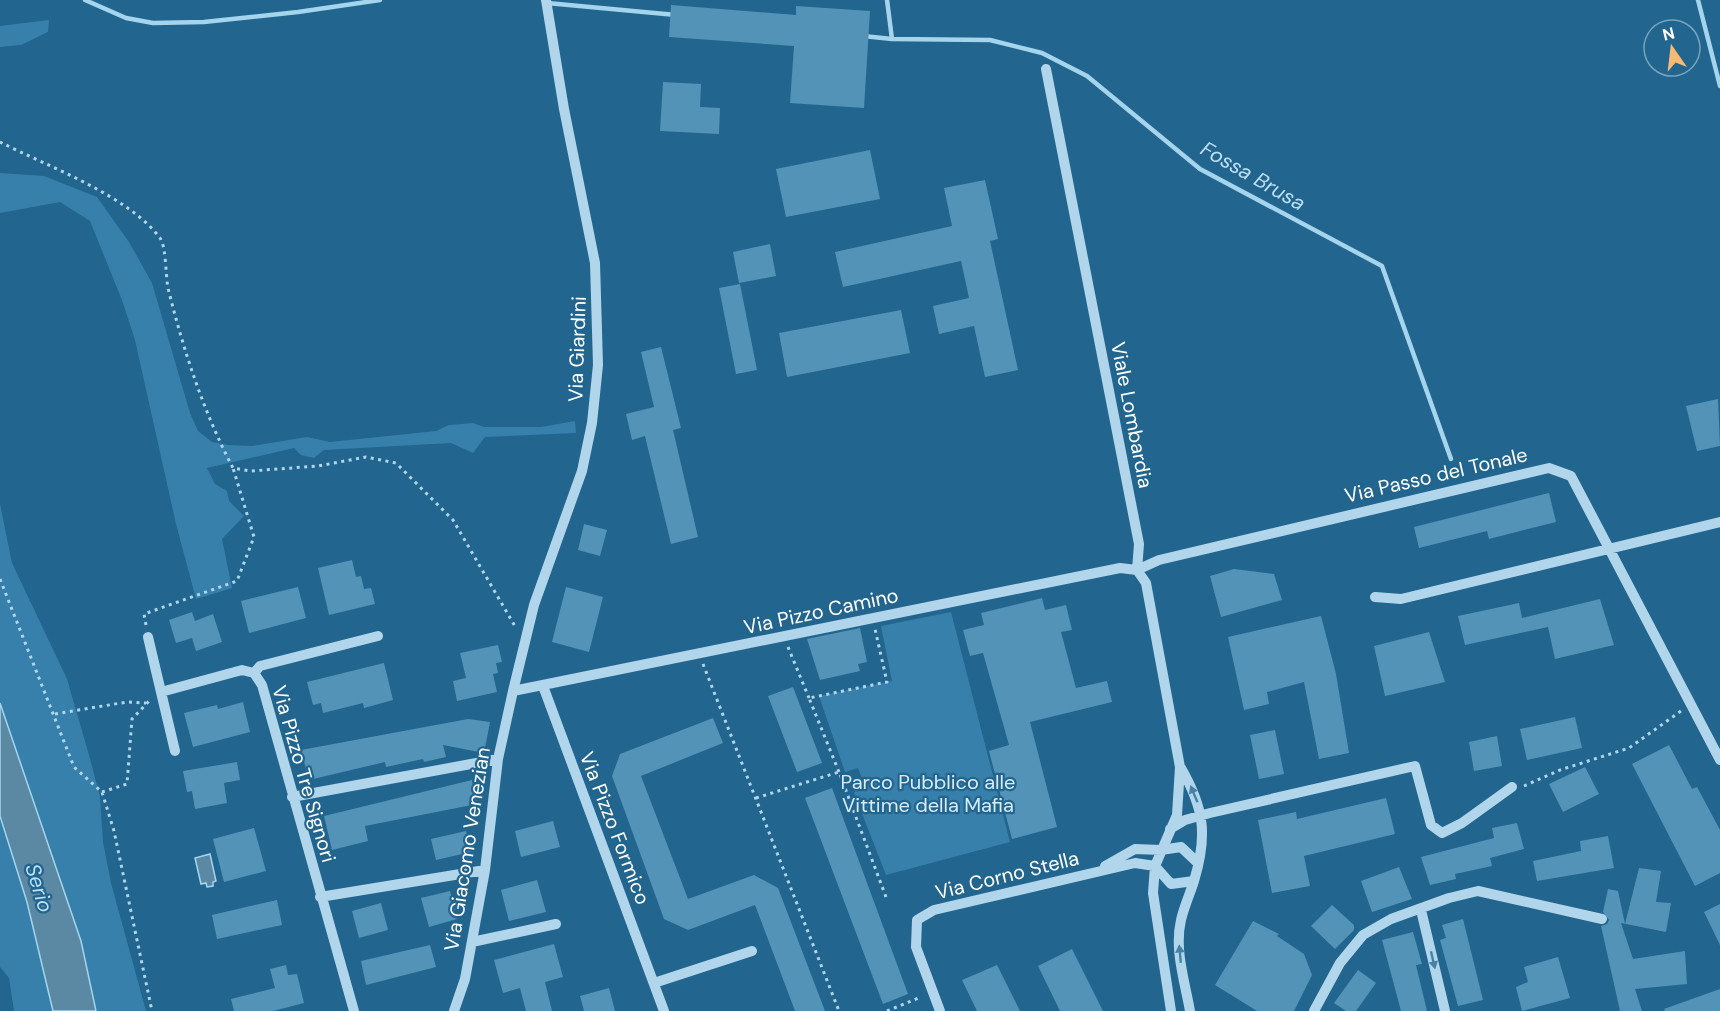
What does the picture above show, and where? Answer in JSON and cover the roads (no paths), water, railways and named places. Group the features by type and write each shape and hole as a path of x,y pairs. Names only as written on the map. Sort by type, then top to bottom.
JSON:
{"street":[{"name":"Via Giardini","path":"513,691 534,605 582,471 592,423 598,364 595,263 564,109 546,0"},
{"name":"Viale Lombardia","path":"1046,69 1139,544 1137,570 1146,583 1180,767 1177,815 1169,829 1155,866 1153,893 1171,1011"},
{"name":"Via Passo del Tonale","path":"1137,570 1159,560 1549,468 1571,476 1720,760"},
{"path":"1376,597 1401,599 1720,522"},
{"name":"Via Pizzo Camino","path":"513,691 1120,568 1137,570"},
{"name":"Via Pizzo Tre Signori","path":"354,1011 262,685 254,673 260,666 378,636"},
{"path":"148,637 175,751"},
{"path":"161,692 242,670 254,673"},
{"name":"Via Pizzo Formico","path":"543,686 664,1011"},
{"name":"Via Giacomo Venezian","path":"454,1011 465,980 485,870 498,759 513,691"},
{"path":"292,797 498,759"},
{"path":"1169,829 1185,820 1202,815 1415,766 1431,825 1442,833 1462,824 1512,787"},
{"name":"Viale Lombardia","path":"1180,767 1194,790 1202,815 1198,863 1181,921 1179,952 1190,1011"},
{"name":"Via Corno Stella","path":"1095,872 1135,849 1181,848 1198,863"},
{"name":"Via Corno Stella","path":"940,1011 916,947 917,920 934,910 1095,872 1135,863 1155,866"},
{"path":"1155,866 1171,884 1194,881"},
{"path":"320,897 485,870"},
{"path":"1314,1011 1340,963 1363,934 1391,919 1422,910 1449,898 1478,891 1602,919"},
{"path":"1422,910 1445,1011"},
{"path":"472,942 556,924"},
{"path":"654,983 753,951"}],"water":[{"name":"Serio","path":"0,703 81,941 96,1011 53,1011 27,902 0,816"},
{"path":"210,854 216,881 213,882 213,886 207,887 206,883 201,884 195,858"}],"waterway":[{"path":"85,0 126,18 153,23 204,22 380,0"},
{"path":"887,0 892,39"},
{"path":"1698,0 1720,86"},
{"path":"547,3 676,15"},
{"name":"Fossa Brusa","path":"863,36 892,39 990,40 1042,53 1087,76 1200,169 1382,266 1451,459"}],"park label":[{"name":"Parco Pubblico alle Vittime della Mafia","path":"928,794"}]}
